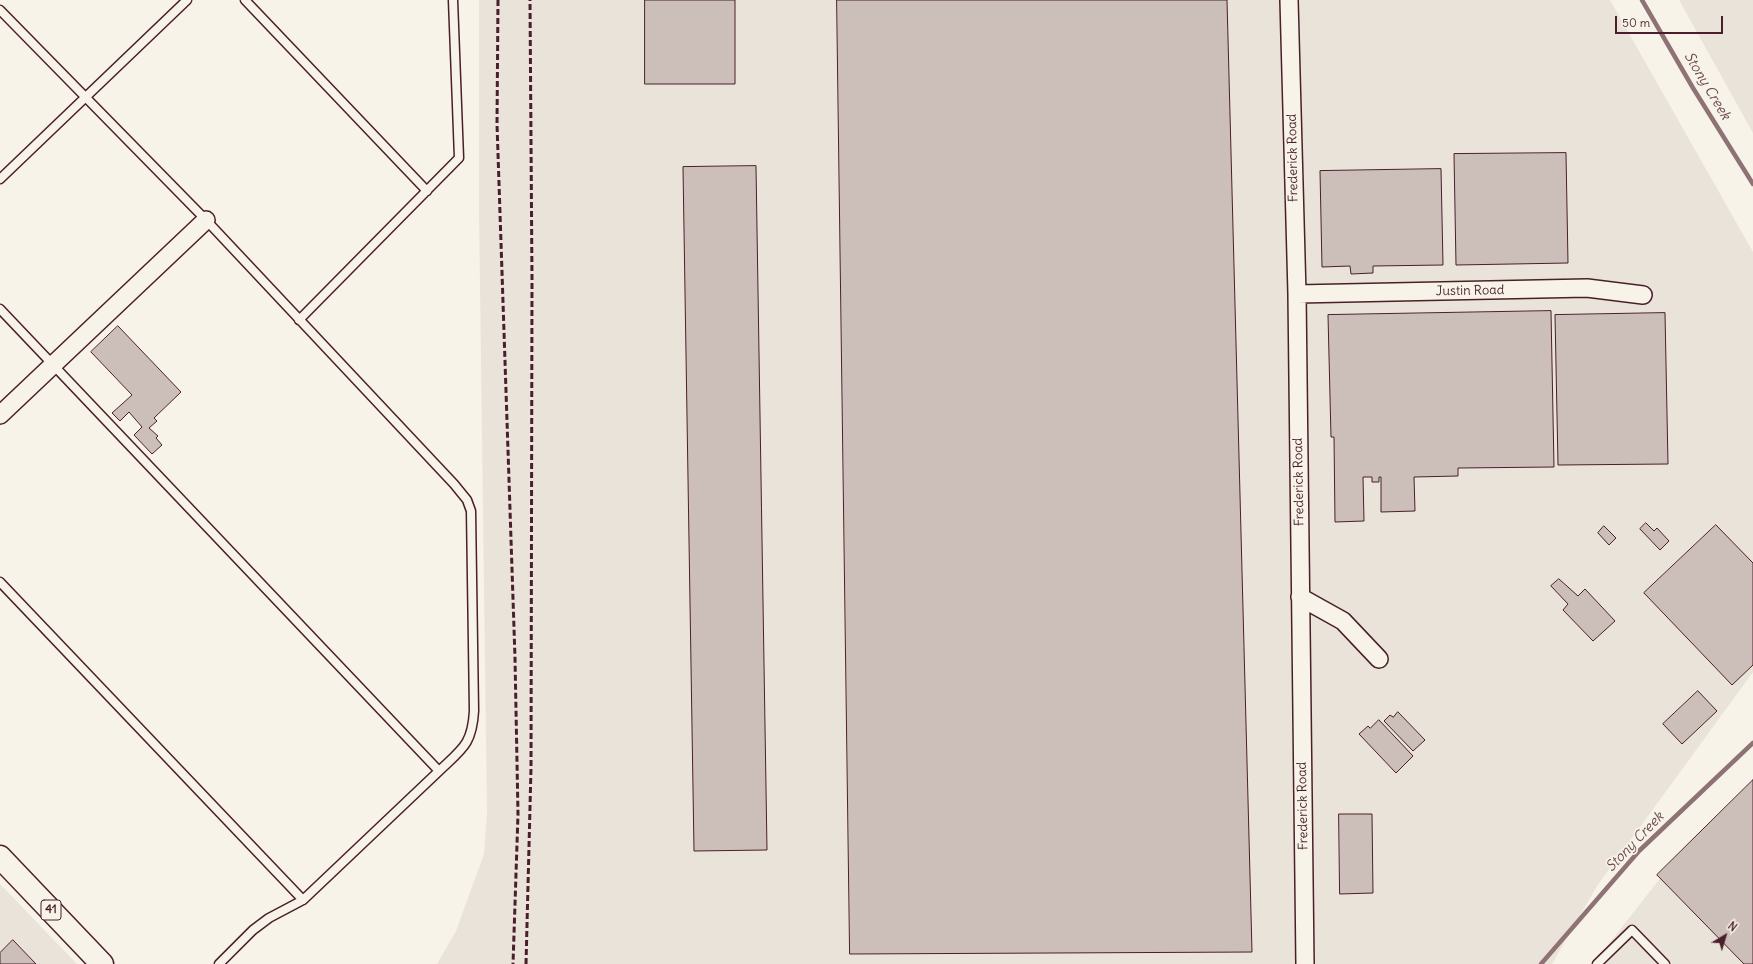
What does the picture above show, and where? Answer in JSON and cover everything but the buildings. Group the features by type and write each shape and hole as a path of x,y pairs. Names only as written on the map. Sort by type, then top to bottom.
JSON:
{"main road":[{"name":"41","path":"0,857 102,964"}],"street":[{"name":"Frederick Road","path":"1289,0 1297,294 1305,964"},
{"path":"0,415 206,220"},
{"name":"Justin Road","path":"1297,294 1587,288 1643,295"},
{"path":"1300,597 1343,621 1379,659"}],"lane":[{"path":"0,179 187,0"},
{"path":"245,0 427,191"},
{"path":"299,320 460,158 453,0"},
{"path":"0,10 206,220 454,484 467,500 471,511 474,711 473,729 469,740 461,750 303,900 269,918 258,926 219,964"},
{"path":"0,309 439,771"},
{"path":"0,582 303,900"},
{"path":"1597,964 1632,930 1665,964"}],"shaded area":[{"path":"479,0 1610,0 1753,252 1753,672 1597,886 1552,964 437,964 456,931 484,854 487,814 479,209"},
{"path":"1679,0 1753,0 1753,133"},
{"path":"1673,862 1753,964 1593,964"},
{"path":"0,884 77,964 0,964"}],"waterway":[{"name":"Stony Creek","path":"1642,0 1693,88 1753,184"},
{"name":"Stony Creek","path":"1541,964 1639,851 1753,743"}],"railway":[{"path":"498,0 497,124 515,658 518,814 513,964"},
{"path":"526,964 531,768 532,280 530,0"}]}
